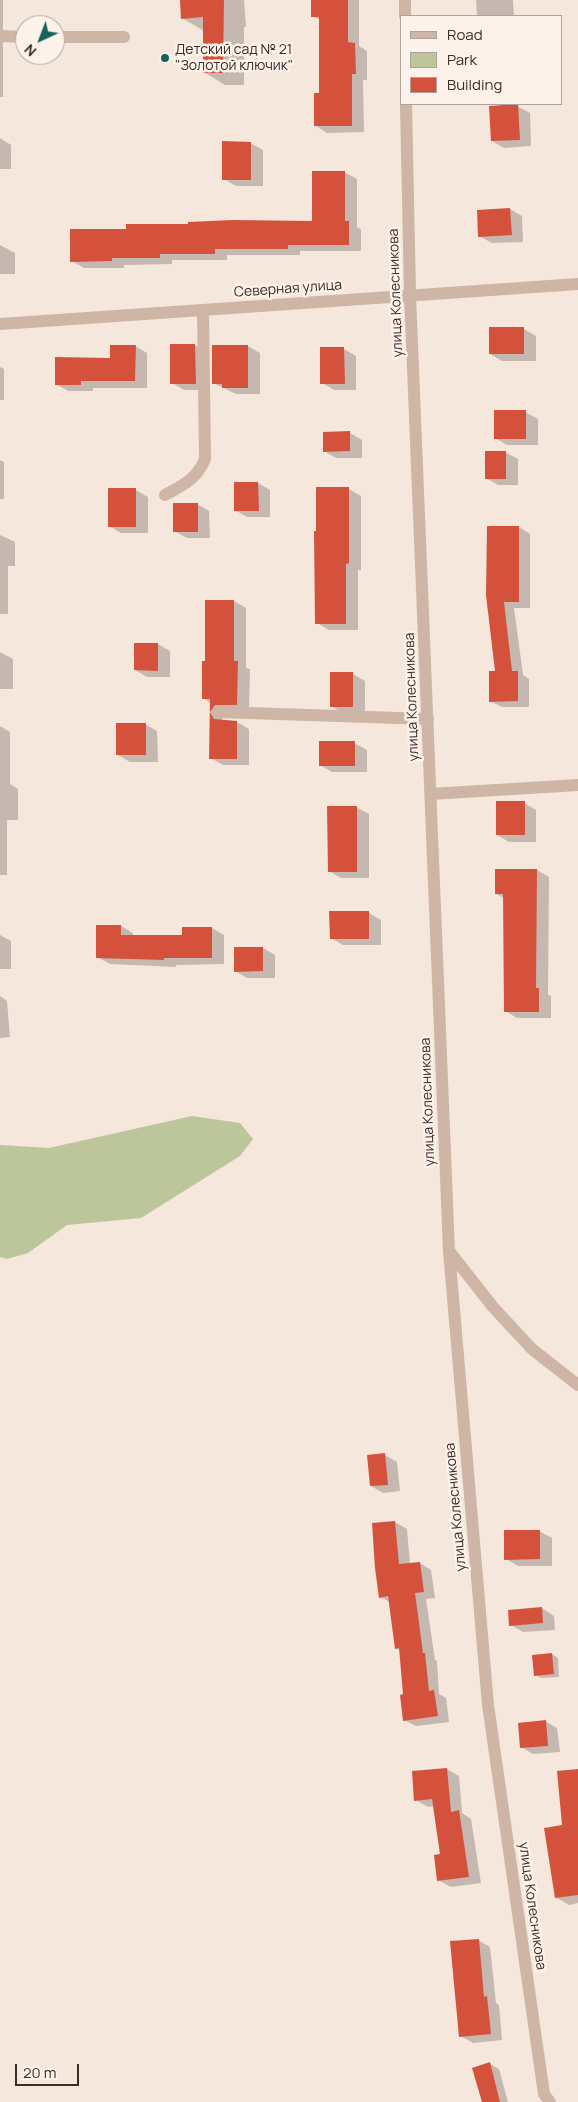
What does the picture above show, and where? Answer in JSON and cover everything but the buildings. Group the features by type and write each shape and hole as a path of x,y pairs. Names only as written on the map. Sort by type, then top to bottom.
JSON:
{"street":[{"path":"404,0 405,15"},
{"path":"0,36 15,36"},
{"path":"65,37 124,37"},
{"name":"улица Колесникова","path":"406,105 410,295 449,1251 488,1705 547,2098"},
{"name":"Северная улица","path":"0,324 578,284"},
{"path":"165,495 191,481 200,470 205,459 203,310"},
{"path":"218,712 428,719"},
{"path":"430,794 578,786"},
{"path":"449,1251 499,1314 532,1349 578,1385"},
{"path":"564,1374 578,1372"}],"green space":[{"path":"192,1116 240,1123 253,1139 240,1156 141,1218 67,1225 28,1253 7,1259 0,1257 0,1145 49,1148"}],"place":[{"name":"Детский сад № 21 \"Золотой ключик\"","path":"165,58"}]}
